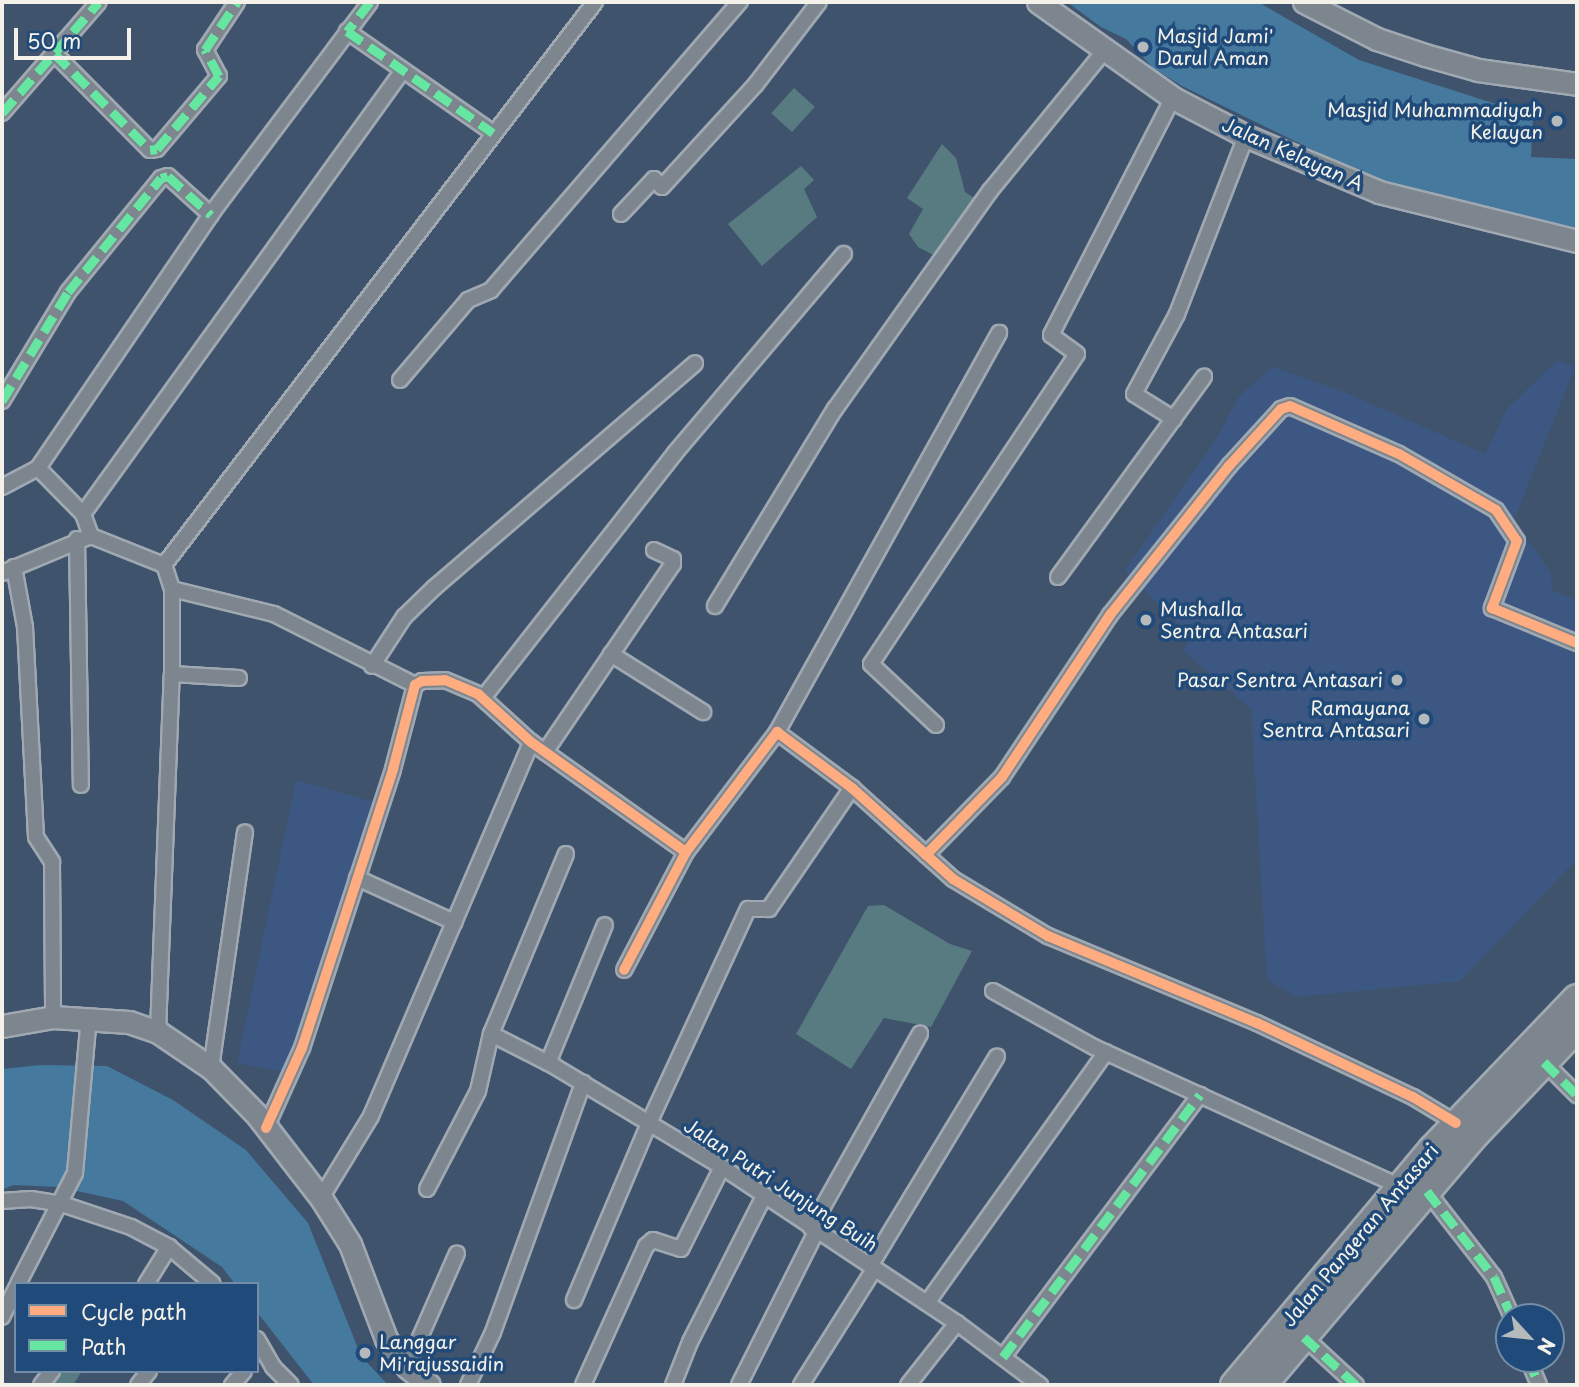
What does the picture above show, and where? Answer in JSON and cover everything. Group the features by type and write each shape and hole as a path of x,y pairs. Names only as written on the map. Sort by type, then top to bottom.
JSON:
{"highway":[{"name":"Jalan Pangeran Antasari","path":"1263,1385 1304,1337 1401,1187 1456,1124 1577,998"},
{"name":"Jalan Pangeran Antasari","path":"1234,1385 1364,1248 1427,1191 1577,1028"}],"street":[{"path":"2,113 99,2"},
{"path":"55,54 150,150 158,149 219,76 205,50 237,2"},
{"path":"2,487 37,468 211,215 370,2"},
{"path":"164,565 595,2"},
{"path":"400,380 468,300 491,290 740,2"},
{"path":"621,214 654,179 662,187 756,84 819,2"},
{"name":"Jalan Kelayan A","path":"1038,2 1173,98 1246,136 1379,192 1577,241"},
{"path":"1304,2 1377,38 1425,55 1478,70 1577,84"},
{"path":"347,32 401,73 493,133"},
{"path":"715,606 835,409 990,191 1104,51"},
{"path":"81,785 83,514 401,73"},
{"path":"936,725 871,664 1077,354 1051,335 1173,98"},
{"path":"1174,419 1134,394 1177,314 1246,136"},
{"path":"2,401 68,292 161,178 168,176 211,215"},
{"path":"483,698 675,453 844,254"},
{"path":"624,971 686,852 777,732 999,333"},
{"path":"372,666 404,617 435,587 695,363"},
{"path":"1058,577 1204,377"},
{"path":"926,855 1002,777 1110,615 1229,466 1281,409 1290,406 1399,454 1496,510 1517,541 1492,608 1577,643"},
{"path":"37,468 83,514"},
{"path":"53,1017 52,862 50,852 36,837 25,627 8,570 84,537 164,565"},
{"path":"545,752 673,564 673,559 654,550"},
{"path":"158,1031 172,674 172,589 164,565"},
{"path":"172,589 274,614 372,666 415,685 429,679 445,680 483,698 531,742 686,852"},
{"path":"611,654 704,712"},
{"path":"172,674 239,678"},
{"path":"266,1128 302,1048 415,685"},
{"path":"777,732 852,788 953,879 1048,936 1257,1023 1413,1097 1456,1124"},
{"path":"321,1198 371,1116 531,742"},
{"path":"574,1300 649,1123 748,909 769,909 852,788"},
{"path":"211,1068 245,832"},
{"path":"427,1189 478,1091 491,1034 566,854"},
{"path":"357,878 454,922"},
{"path":"548,1063 605,925"},
{"path":"993,991 1106,1052 1401,1187"},
{"path":"2,1026 53,1017 88,1025 158,1031 211,1068 266,1128 321,1198 350,1244 386,1339 407,1367 429,1385"},
{"path":"19,1282 62,1204 75,1173 88,1025"},
{"name":"Jalan Putri Junjung Buih","path":"491,1034 583,1083 722,1167 813,1230 957,1323 1040,1385"},
{"path":"739,1385 813,1230 920,1034"},
{"path":"927,1303 1106,1052"},
{"path":"801,1385 997,1056"},
{"path":"1544,1062 1577,1095"},
{"path":"468,1385 493,1332 583,1083"},
{"path":"1003,1357 1199,1095"},
{"path":"583,1385 648,1242 681,1249 722,1167"},
{"path":"1427,1191 1494,1277 1506,1303"},
{"path":"673,1385 695,1330 764,1196"},
{"path":"2,1201 31,1199 62,1204 131,1227 169,1247 212,1282"},
{"path":"147,1282 169,1247"},
{"path":"407,1367 457,1253"},
{"path":"2,1317 14,1292"},
{"path":"908,1385 957,1323"},
{"path":"1304,1337 1356,1385"},
{"path":"259,1348 291,1385"}],"shaded area":[{"path":"1067,2 1258,2 1359,60 1533,116 1531,157 1577,159 1577,228 1411,190 1346,166 1182,86 1153,68 1126,39 1101,27"},
{"name":"Pasar Sentra Antasari","path":"1557,360 1575,367 1514,520 1551,573 1552,590 1577,601 1577,859 1460,981 1297,997 1267,980 1251,709 1182,650 1192,639 1125,570 1217,438 1239,396 1273,367 1347,393 1485,454 1507,409"},
{"path":"296,780 378,803 291,1073 237,1063"},
{"path":"40,1065 107,1066 173,1100 246,1150 308,1223 361,1356 388,1385 314,1385 259,1315 259,1282 233,1282 222,1267 123,1201 59,1187 13,1185 2,1190 2,1069"}],"green space":[{"path":"794,88 815,107 792,132 771,113"},
{"path":"942,144 956,158 965,192 980,202 939,258 918,247 909,234 923,209 907,198"},
{"path":"801,166 814,180 804,189 817,217 762,266 728,224"},
{"path":"884,905 950,944 972,951 931,1027 884,1018 851,1069 796,1034 868,906"},
{"path":"57,1373 81,1373 73,1385 47,1385"}],"marked path":[{"path":"2,113 99,2"},
{"path":"55,54 150,150 157,149 219,76 205,50 237,2"},
{"path":"370,2 347,31 493,133"},
{"path":"2,401 68,292 161,178 168,176 211,215"},
{"path":"1544,1062 1577,1095"},
{"path":"1003,1357 1200,1095"},
{"path":"1427,1191 1494,1277 1506,1303"},
{"path":"1304,1337 1356,1385"},
{"path":"1534,1373 1539,1385"}],"cycle path":[{"path":"926,855 1002,777 1110,615 1229,466 1281,409 1290,406 1399,454 1496,510 1517,541 1492,608 1577,643"},
{"path":"266,1128 302,1048 393,769 415,685 422,681 445,680 478,694 531,742 686,852 624,970"},
{"path":"686,852 777,732 852,788 953,879 1048,936 1257,1023 1413,1097 1456,1123"}],"place":[{"name":"Masjid Jami' Darul Aman","path":"1143,47"},
{"name":"Masjid Muhammadiyah Kelayan","path":"1557,121"},
{"name":"Mushalla Sentra Antasari","path":"1146,620"},
{"name":"Pasar Sentra Antasari","path":"1397,680"},
{"name":"Ramayana Sentra Antasari","path":"1424,719"},
{"name":"Langgar Mi'rajussaidin","path":"365,1353"}]}
